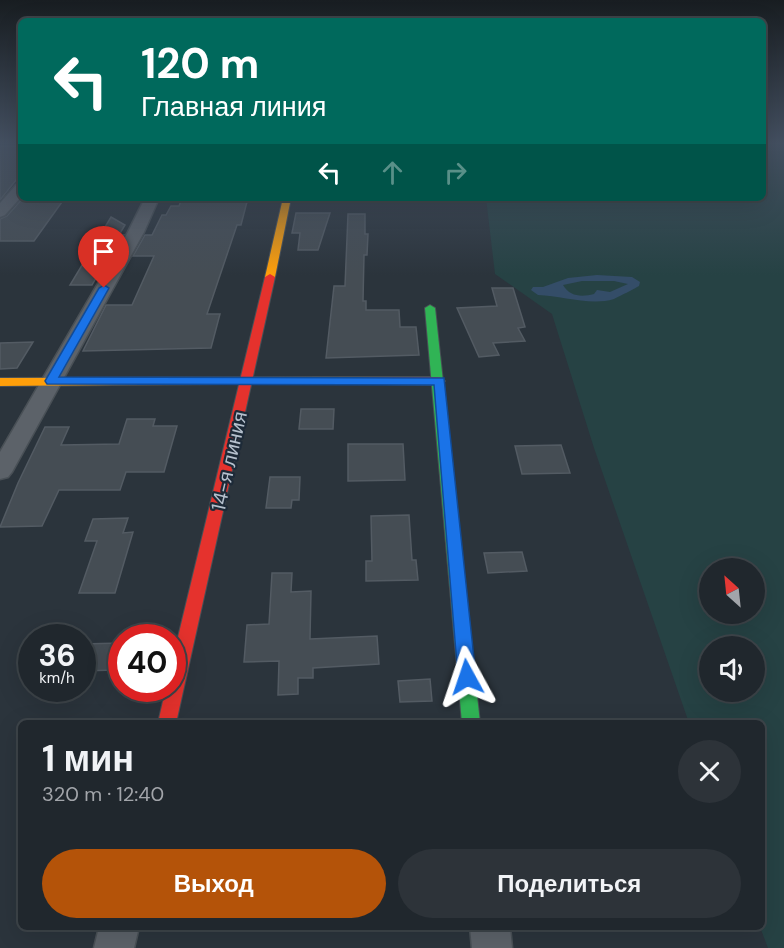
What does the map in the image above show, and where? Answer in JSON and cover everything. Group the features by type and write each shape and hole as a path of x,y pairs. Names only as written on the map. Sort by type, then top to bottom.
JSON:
{"street":[{"path":"0,212 18,191"},
{"path":"0,472 136,232 151,201"},
{"name":"14-я линия","path":"168,720 247,382 286,201"},
{"path":"430,308 440,381 471,720"},
{"path":"0,382 440,381"},
{"path":"114,948 118,930"},
{"path":"490,930 492,948"}],"green space":[{"path":"766,186 784,186 784,948 768,948 761,930 765,930 765,720 688,720 594,448 552,314 495,274 486,201 766,201"}],"water":[{"path":"597,275 632,277 640,282 639,286 614,299 605,301 538,295 531,290 533,287 543,287 568,278","holes":["582,281 614,281 628,284 610,292 597,290 594,294 581,296 569,292 563,285"]}],"building":[{"path":"0,186 11,186 0,200"},
{"path":"20,201 62,202 34,241 0,241 0,219 7,216"},
{"path":"181,201 247,201 241,225 237,225 207,314 220,314 211,348 83,351 106,305 132,305 154,256 133,256 145,235 152,235 162,215 166,215 171,206 179,206"},
{"path":"296,213 330,213 318,250 298,250 300,233 292,233"},
{"path":"348,214 365,214 365,234 368,234 367,255 364,255 363,301 366,301 366,310 399,310 400,327 416,327 419,355 326,358 334,286 345,286"},
{"path":"111,217 125,225 119,235 124,235 111,257 108,257 92,285 70,285"},
{"path":"492,288 513,288 525,327 518,328 525,341 493,343 499,355 479,357 457,308 497,306"},
{"path":"33,342 17,368 0,369 0,343"},
{"path":"301,409 334,409 333,429 299,429"},
{"path":"127,419 155,419 153,426 177,426 164,472 126,472 120,490 59,490 42,526 0,527 45,427 69,427 61,445 119,444"},
{"path":"348,444 403,444 405,480 348,481"},
{"path":"561,445 570,473 522,474 515,446"},
{"path":"270,477 300,477 299,500 292,500 291,508 266,508"},
{"path":"409,515 412,560 416,560 418,580 366,581 366,561 372,561 371,516"},
{"path":"128,518 123,533 133,532 115,593 79,593 97,541 85,541 93,519"},
{"path":"522,552 527,571 488,573 484,553"},
{"path":"272,573 292,573 291,592 311,591 310,639 377,636 379,664 313,668 313,678 298,678 298,694 278,695 279,661 244,662 247,625 269,624"},
{"path":"108,643 108,670 96,671 96,644"},
{"path":"430,679 432,701 400,702 398,681"}],"traffic: fast":[{"path":"430,308 471,720"}],"traffic: slow":[{"path":"270,277 286,201"},
{"path":"0,382 322,381"}],"traffic: jam":[{"path":"168,720 270,277"},
{"path":"322,381 439,381"}],"route":[{"path":"104,288 51,381 440,381 467,677"}]}
